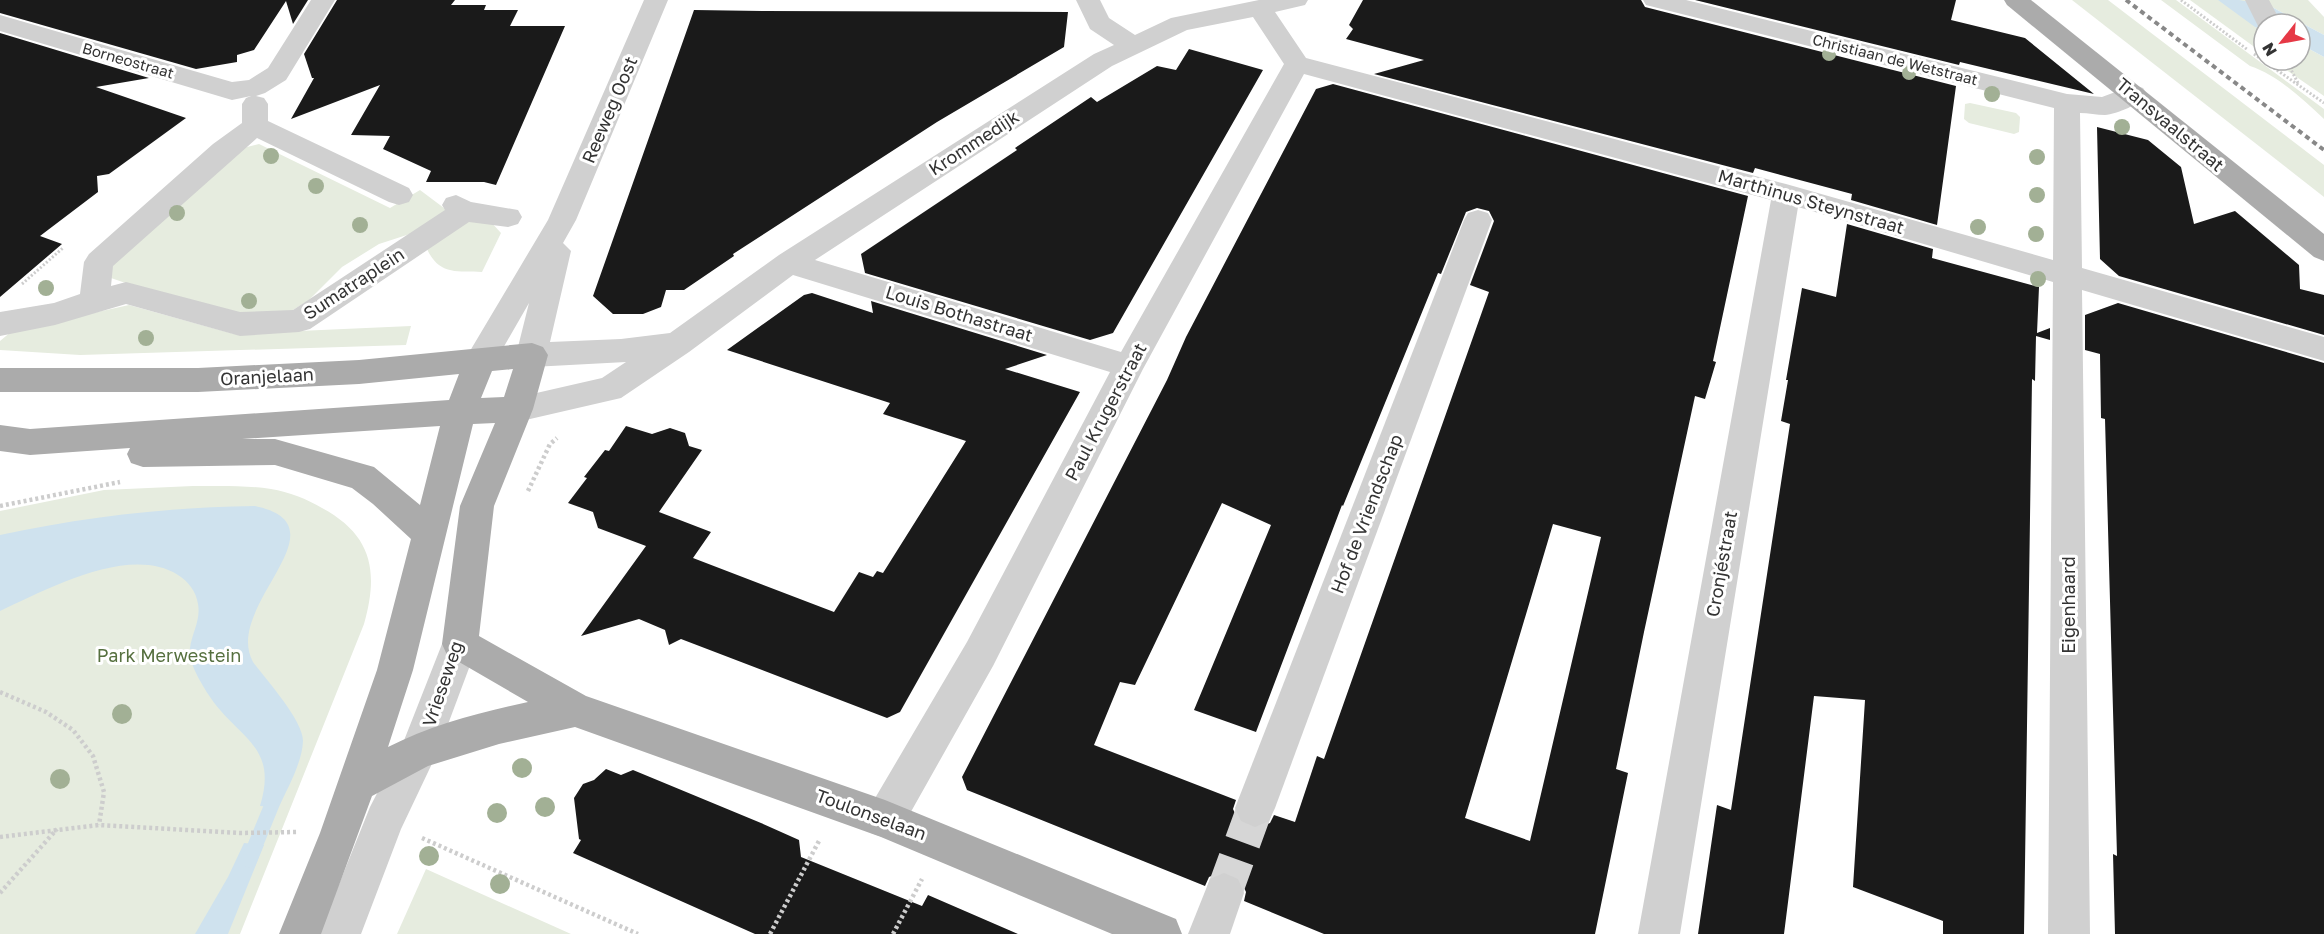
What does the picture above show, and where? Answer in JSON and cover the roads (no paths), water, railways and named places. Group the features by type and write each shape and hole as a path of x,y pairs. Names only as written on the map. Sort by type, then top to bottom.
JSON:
{"main road":[{"name":"Transvaalstraat","path":"2016,0 2324,249"},
{"name":"Oranjelaan","path":"0,380 198,380 359,372 532,355"},
{"name":"Vrieseweg","path":"460,644 477,506 517,409 532,355"},
{"path":"300,934 340,833 395,670 460,412 480,361"},
{"path":"15,440 517,409"},
{"path":"15,440 117,455 275,452 362,477 386,494 429,534"},
{"name":"Toulonselaan","path":"460,644 574,710 885,819 1161,934"},
{"path":"356,784 419,751 499,726 574,710"}],"street":[{"path":"255,126 256,87 277,74 323,0"},
{"name":"Reeweg Oost","path":"480,361 562,220 656,0"},
{"path":"1088,0 1099,23 1132,45"},
{"name":"Krommedijk","path":"517,409 610,389 678,344 789,263 1103,60 1180,24 1296,0"},
{"name":"Christiaan de Wetstraat","path":"1655,0 2067,104 2104,106 2134,94"},
{"path":"1260,8 1297,64"},
{"name":"Borneostraat","path":"0,23 232,91 256,87"},
{"name":"Marthinus Steynstraat","path":"1297,64 1786,194 2324,349"},
{"name":"Paul Krugerstraat","path":"885,819 980,654 1129,366 1297,64"},
{"name":"Eigenhaard","path":"2067,104 2070,934"},
{"path":"255,126 399,195"},
{"path":"94,301 99,262 223,151 255,126"},
{"name":"Cronjéstraat","path":"1659,934 1786,194"},
{"name":"Sumatraplein","path":"0,312 55,314 126,293 240,324 299,321 460,208 508,217"},
{"name":"Reeweg Oost","path":"532,355 562,220"},
{"name":"Hof de Vriendschap","path":"1255,808 1478,220"},
{"name":"Louis Bothastraat","path":"789,263 1129,366"},
{"name":"Krommedijk","path":"532,355 632,351 678,344"},
{"name":"Vrieseweg","path":"340,934 384,821 419,751 460,644"},
{"path":"1209,934 1224,893"}],"water":[{"path":"2218,0 2239,0 2270,6 2281,12 2252,12 2252,25"},
{"path":"2312,29 2324,35 2324,57 2312,50"},
{"path":"255,506 281,516 290,531 288,549 253,617 248,640 253,662 291,712 303,741 297,766 279,807 260,806 264,769 260,755 219,709 193,666 190,648 199,610 193,591 182,577 158,567 136,565 112,567 64,582 0,611 0,535 126,514 190,508"},
{"path":"244,843 264,845 228,934 195,934 228,877"}],"waterway":[{"path":"249,860 271,807"}],"tunnel":[{"path":"1224,893 1255,808"}],"railway":[{"path":"2126,0 2324,150"}],"park label":[{"name":"Park Merwestein","path":"169,656"}]}
